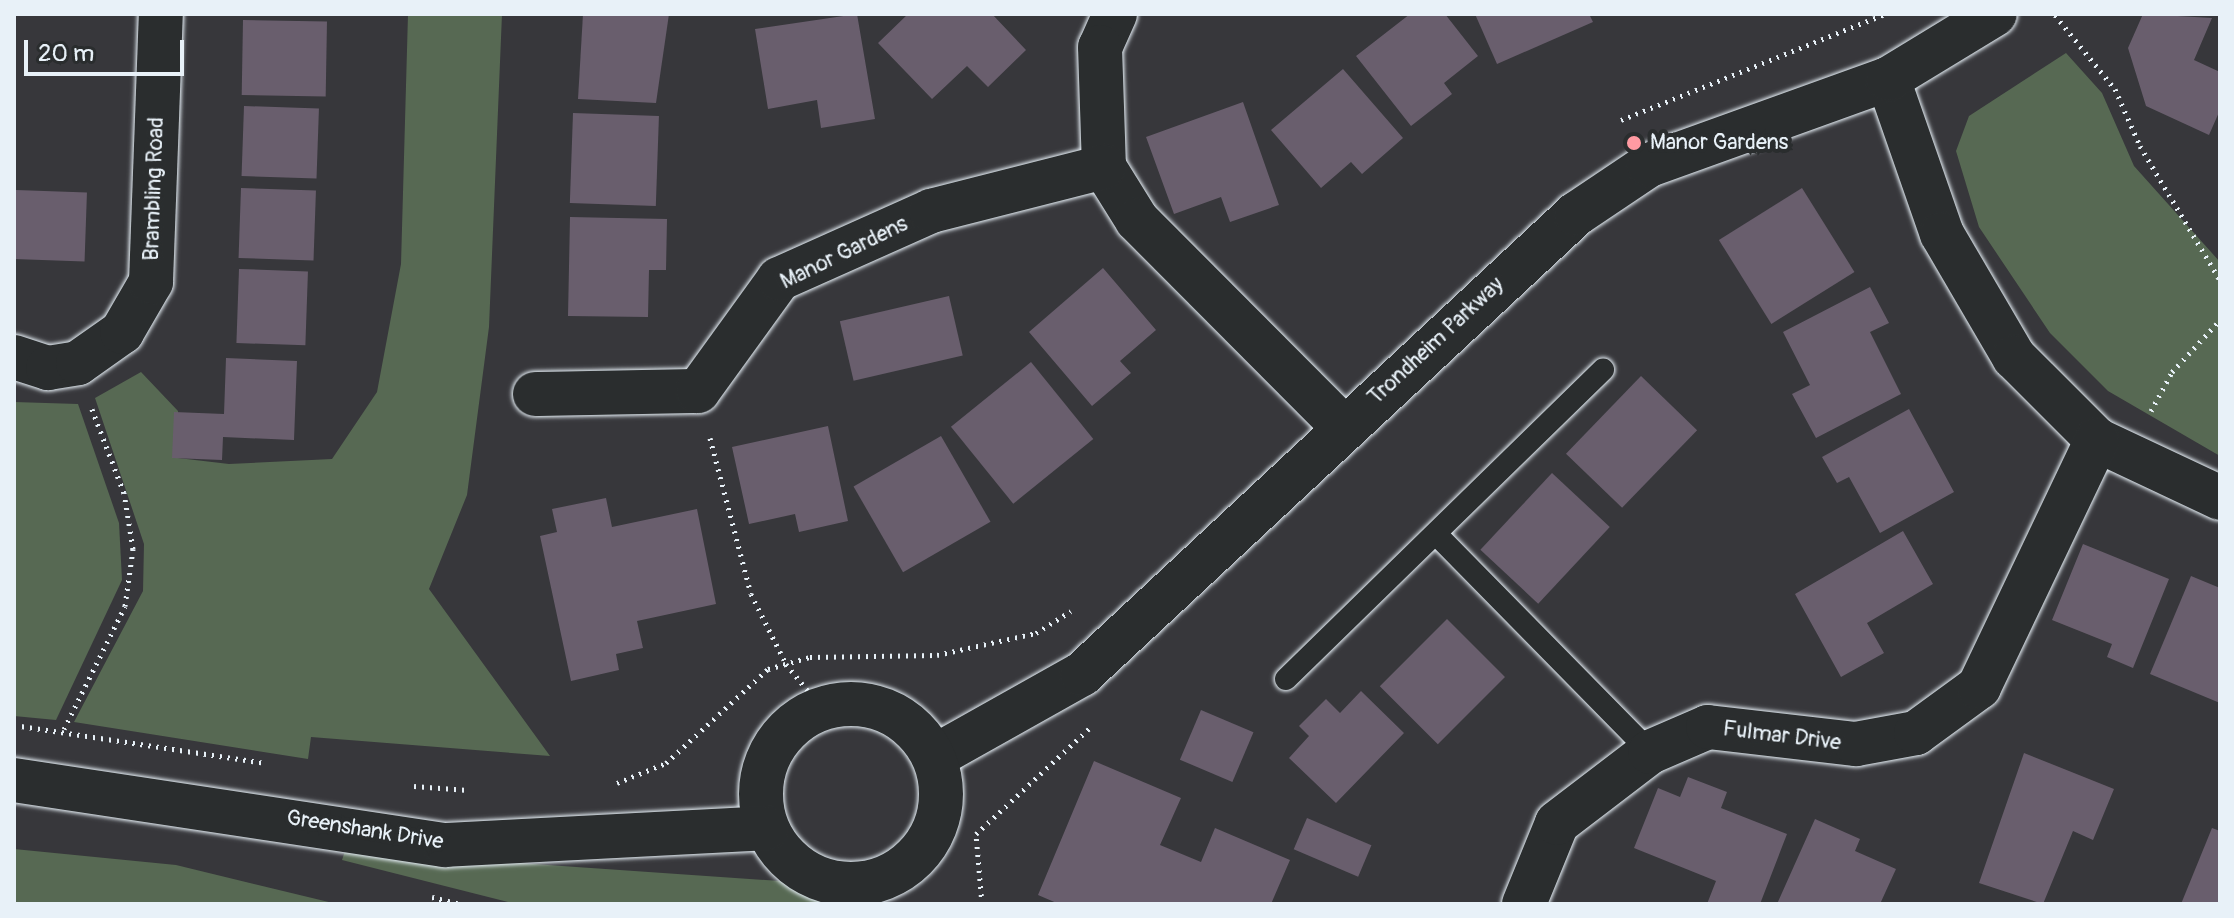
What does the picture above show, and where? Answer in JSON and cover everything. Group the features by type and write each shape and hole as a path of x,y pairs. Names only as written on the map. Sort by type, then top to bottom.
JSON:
{"street":[{"name":"Brambling Road","path":"62,366 122,332 151,282 161,14"},
{"path":"1115,14 1100,47 1104,167 1137,220 1343,427"},
{"name":"Trondheim Parkway","path":"934,757 1082,674 1343,427 1576,214 1649,165 1888,79 1995,14"},
{"path":"1888,79 1942,234 2014,357 2112,447 2220,498"},
{"name":"Manor Gardens","path":"698,391 779,279 931,211 1104,167"},
{"path":"14,357 62,366"},
{"path":"535,394 698,391"},
{"name":"Fulmar Drive","path":"1524,904 1557,823 1650,752 1708,727 1856,744 1916,733 1979,687 2112,447"},
{"path":"849,703 887,712 920,735 934,757 942,787 926,845 888,892 801,870 767,828 763,771 775,743 822,708 849,703"},
{"name":"Greenshank Drive","path":"14,780 445,845 767,828"}],"lane":[{"path":"1286,679 1603,370"},
{"path":"1436,534 1650,752"}],"path":[{"path":"1613,125 1719,75 1885,14"},
{"path":"2055,15 2115,89 2140,146 2220,280"},
{"path":"2112,447 2172,372 2220,320"},
{"path":"62,366 88,396 124,493 133,549 125,606 64,729"},
{"path":"698,391 751,594 786,664 822,708"},
{"path":"611,786 666,763 726,702 786,664 937,655 1036,633 1081,605"},
{"path":"982,904 976,834 1094,729 1060,686 1036,633"},
{"path":"14,725 64,729 279,766"},
{"path":"405,785 477,791"}],"green space":[{"path":"408,14 502,14 489,327 467,495 429,589 550,756 311,737 308,759 74,722 143,591 144,544 95,398 141,372 178,411 178,458 229,464 332,459 377,392 401,264"},
{"path":"2066,53 2102,93 2134,166 2220,262 2220,456 2108,391 2050,333 1979,227 1956,151 1969,116"},
{"path":"14,402 78,404 119,523 122,580 56,720 14,716"},
{"path":"14,849 176,865 337,904 14,904"},
{"path":"345,851 780,881 839,904 516,904 342,860"}],"building":[{"path":"583,14 669,14 656,103 578,99"},
{"path":"857,14 875,119 821,128 817,100 768,109 755,29"},
{"path":"908,14 992,14 1026,50 988,87 967,66 932,99 878,43"},
{"path":"1410,14 1445,14 1478,56 1444,83 1452,94 1411,126 1356,56"},
{"path":"1475,14 1589,14 1593,22 1497,64"},
{"path":"2143,14 2212,18 2194,60 2220,72 2220,110 2209,135 2146,106 2128,48"},
{"path":"243,20 327,21 326,96 242,95"},
{"path":"1343,69 1403,138 1362,174 1351,162 1321,188 1271,130"},
{"path":"1243,102 1279,205 1230,222 1221,197 1174,214 1146,137"},
{"path":"244,106 319,109 317,179 242,176"},
{"path":"573,113 659,116 656,206 570,203"},
{"path":"241,188 316,191 314,261 239,258"},
{"path":"1802,188 1854,272 1771,324 1719,240"},
{"path":"16,190 87,192 85,261 14,259"},
{"path":"570,217 667,219 666,270 649,270 648,317 568,316"},
{"path":"1103,268 1156,330 1120,361 1131,373 1092,406 1029,332"},
{"path":"239,269 308,271 305,345 236,343"},
{"path":"1870,287 1889,323 1870,332 1901,394 1816,438 1792,394 1810,385 1783,332"},
{"path":"949,296 963,355 854,381 840,321"},
{"path":"226,358 297,361 294,440 223,437 222,460 172,458 174,412 224,414"},
{"path":"1031,362 1093,439 1013,504 951,427"},
{"path":"1641,376 1697,430 1622,508 1566,454"},
{"path":"1909,409 1954,492 1880,533 1849,477 1837,483 1822,457"},
{"path":"828,426 848,521 799,532 795,514 749,524 732,447"},
{"path":"941,436 990,522 903,572 854,486"},
{"path":"1552,473 1610,527 1538,604 1480,550"},
{"path":"606,498 612,527 697,509 716,604 637,621 643,648 616,654 619,670 571,681 540,536 557,532 552,509"},
{"path":"1903,531 1933,584 1867,623 1884,653 1841,677 1795,594"},
{"path":"2083,544 2169,579 2133,668 2107,657 2112,644 2052,620"},
{"path":"2191,576 2220,588 2220,703 2150,674"},
{"path":"1447,619 1505,677 1438,744 1380,686"},
{"path":"1361,691 1404,733 1336,803 1289,758 1309,736 1299,726 1326,699 1340,713"},
{"path":"1201,710 1253,732 1232,782 1180,760"},
{"path":"2024,753 2114,789 2093,840 2073,831 2043,904 1979,883"},
{"path":"1094,761 1181,798 1160,845 1201,862 1215,828 1290,860 1271,904 1059,904 1038,895"},
{"path":"1688,777 1727,792 1721,808 1787,834 1760,904 1707,904 1716,881 1634,848 1658,788 1680,797"},
{"path":"1307,818 1371,845 1358,877 1294,849"},
{"path":"1815,819 1860,839 1855,851 1896,869 1880,904 1777,904"},
{"path":"2212,828 2220,831 2220,904 2181,904"}],"place":[{"name":"Manor Gardens","path":"1634,143"}]}
